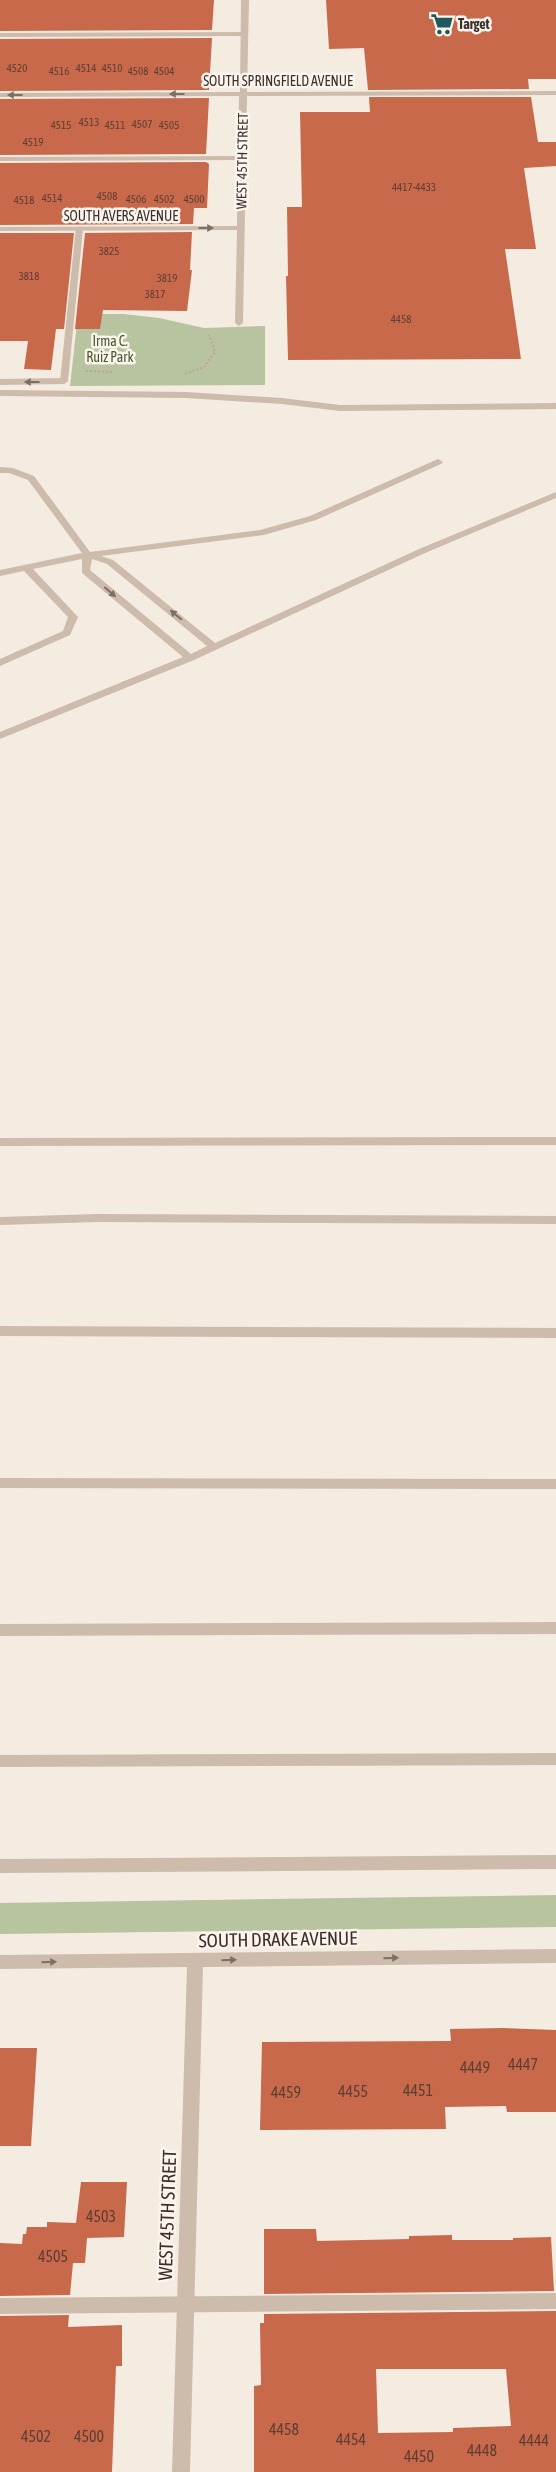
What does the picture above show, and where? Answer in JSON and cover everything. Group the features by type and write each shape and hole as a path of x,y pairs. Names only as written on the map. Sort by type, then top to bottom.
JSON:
{"street":[{"name":"WEST 45TH STREET","path":"239,323 245,0"},
{"path":"0,35 245,34"},
{"name":"SOUTH SPRINGFIELD AVENUE","path":"0,95 556,93"},
{"path":"0,159 242,158"},
{"name":"SOUTH AVERS AVENUE","path":"0,229 241,228"},
{"path":"0,382 64,381 79,229"},
{"path":"0,393 186,395 282,401 340,408 556,406"},
{"path":"0,572 88,555 261,533 313,518 438,462"},
{"path":"0,470 10,470 31,478 88,555 110,562 214,646"},
{"path":"0,736 190,658 422,551 556,496"},
{"path":"88,555 85,571 190,658"},
{"path":"0,663 67,633 73,618 26,568"},
{"path":"0,1142 556,1140"},
{"path":"0,1221 97,1218 556,1220"},
{"path":"0,1331 556,1333"},
{"path":"0,1483 556,1484"},
{"path":"0,1630 556,1628"},
{"path":"0,1761 556,1759"},
{"path":"0,1866 556,1862"},
{"name":"SOUTH DRAKE AVENUE","path":"0,1962 556,1956"},
{"name":"WEST 45TH STREET","path":"181,2472 195,1960"},
{"path":"0,2306 556,2301"}],"path":[{"path":"177,377 204,367 215,352 209,335"},
{"path":"65,370 118,372"}],"green space":[{"name":"Irma C. Ruiz Park","path":"78,314 124,314 159,318 204,328 265,326 265,385 70,386"},
{"path":"556,1895 556,1927 0,1934 0,1903"}],"building":[{"path":"0,0 214,0 212,30 0,31"},
{"name":"Target","path":"326,0 556,0 556,79 528,79 529,89 368,90 364,48 329,49"},
{"path":"212,38 209,90 0,91 0,39"},
{"path":"369,97 531,97 538,142 556,142 556,166 524,168 536,249 505,249 521,359 288,360 287,207 302,207 300,112 370,112"},
{"path":"209,98 206,154 0,155 0,99"},
{"path":"206,162 209,164 207,208 194,208 193,224 0,225 0,163"},
{"path":"192,232 190,270 192,270 187,311 103,310 100,329 75,329 85,233"},
{"path":"0,233 74,233 64,329 56,329 51,370 24,369 28,341 0,341"},
{"path":"450,2029 556,2030 556,2112 507,2112 506,2106 445,2107 446,2129 260,2130 262,2042 451,2041"},
{"path":"0,2048 37,2048 31,2146 0,2146"},
{"path":"81,2182 127,2182 124,2237 87,2238 85,2263 73,2263 70,2295 0,2296 0,2243 22,2244 23,2234 26,2234 27,2227 47,2227 47,2222 76,2223"},
{"path":"264,2229 316,2229 317,2241 409,2239 409,2236 452,2235 452,2240 513,2240 513,2238 551,2237 554,2291 264,2294"},
{"path":"556,2311 556,2472 254,2472 254,2386 261,2385 260,2323 264,2323 264,2314","holes":["376,2369 506,2369 511,2426 453,2428 453,2432 378,2433"]},
{"path":"69,2315 68,2327 122,2325 122,2366 116,2366 112,2472 0,2472 0,2316"}],"place":[{"name":"Target","path":"442,24"}]}
